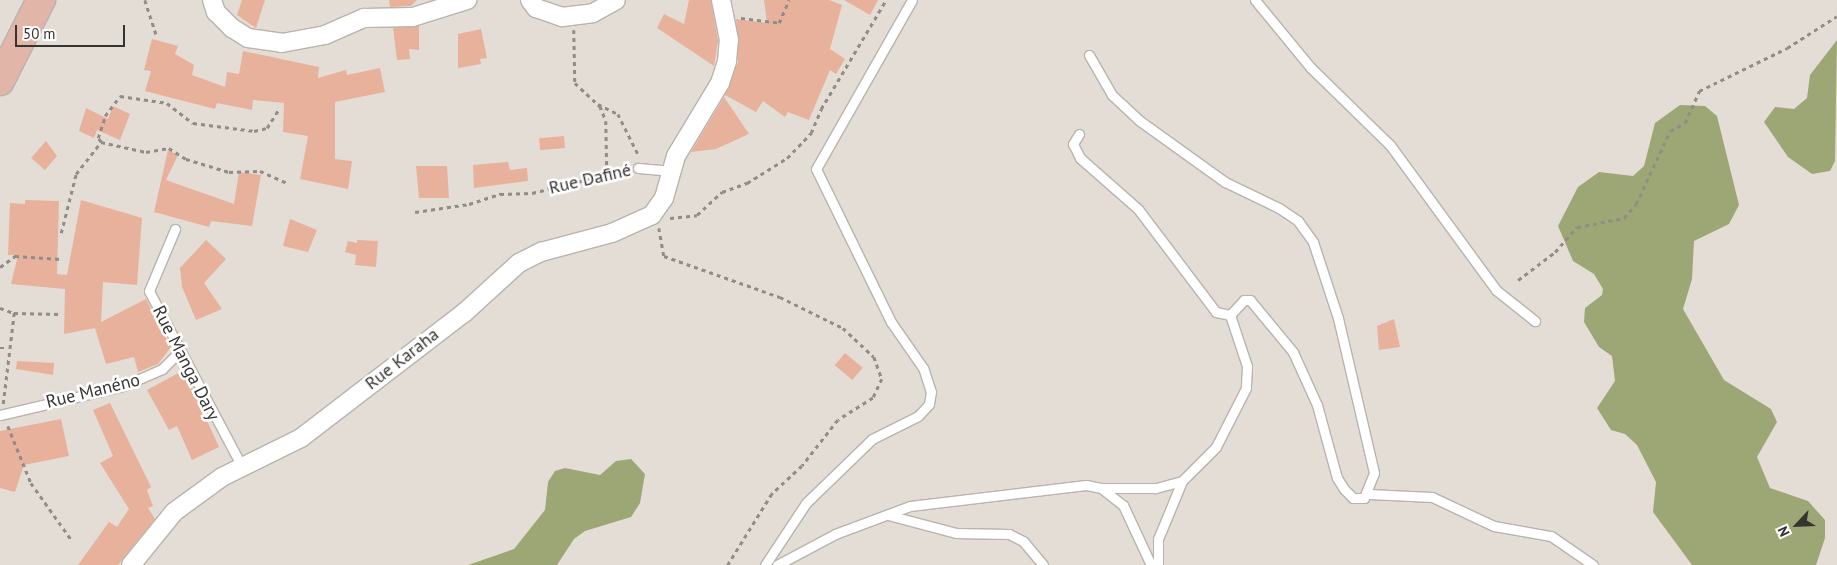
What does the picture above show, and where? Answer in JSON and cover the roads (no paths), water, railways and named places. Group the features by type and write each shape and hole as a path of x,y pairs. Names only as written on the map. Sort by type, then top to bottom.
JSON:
{"main road":[{"path":"0,81 41,0"}],"street":[{"path":"212,0 216,12 232,28 248,38 282,43 325,35 364,18 466,0"},
{"path":"530,0 549,13 571,17 593,13 616,0"},
{"path":"673,171 676,156 720,83 727,61 727,17 721,0"},
{"name":"Rue Karaha","path":"131,565 174,512 242,467 301,438 529,257 612,233 655,217 673,171"}],"lane":[{"path":"765,565 806,503 872,439 918,416 929,404 931,392 923,368 891,322 816,169 912,0"},
{"path":"1255,0 1310,67 1390,145 1496,290 1535,321"},
{"path":"1089,55 1112,95 1140,121 1225,182 1279,208 1298,221 1313,242 1338,318 1373,457 1374,473 1368,494"},
{"path":"1079,134 1073,144 1080,158 1138,209 1216,312 1230,315"},
{"name":"Rue Dafiné","path":"642,168 673,171"},
{"name":"Rue Manga Dary","path":"175,229 149,291 178,353 242,467"},
{"path":"1230,315 1238,303 1250,300 1279,334 1306,376 1337,478 1353,498 1368,494 1432,497 1494,526 1552,536 1593,565"},
{"path":"1158,565 1161,531 1182,481 1216,447 1243,401 1246,366 1230,315"},
{"name":"Rue Manéno","path":"2,414 123,386 162,369 178,353"},
{"path":"777,565 835,534 929,502 1068,486 1156,488 1182,481"},
{"path":"1101,488 1123,505 1151,565"},
{"path":"888,515 956,533 1009,534 1023,541 1043,565"}]}
